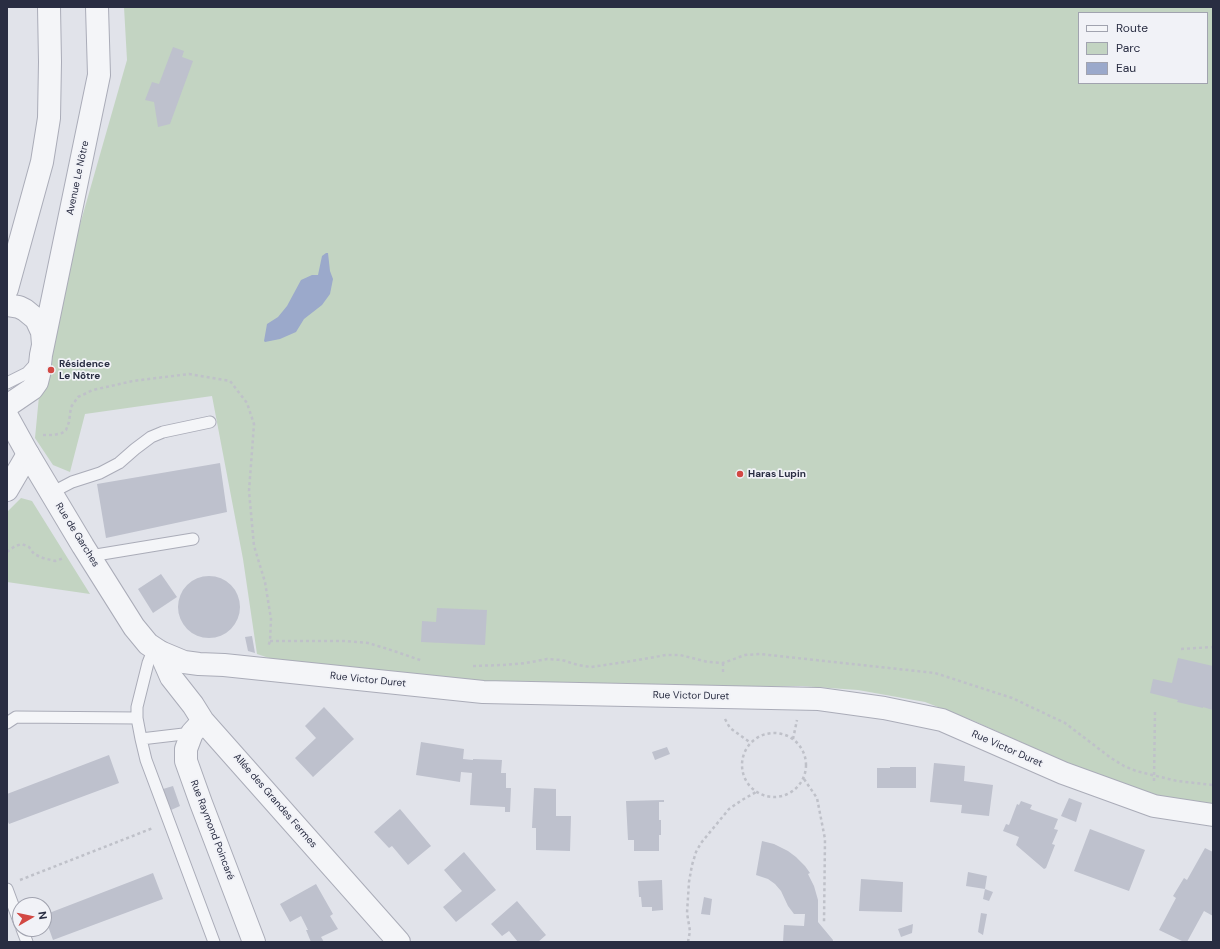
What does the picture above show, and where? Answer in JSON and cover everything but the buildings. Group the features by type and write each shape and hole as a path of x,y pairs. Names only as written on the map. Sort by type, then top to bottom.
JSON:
{"street":[{"path":"7,290 42,162 47,133 49,118 49,7"},
{"name":"Avenue Le Nôtre","path":"7,406 32,389 37,382 39,374 42,351 99,75 97,7"},
{"name":"Avenue Le Nôtre","path":"7,305 19,307 36,319 42,332 42,351"},
{"name":"Rue de Garches","path":"7,416 51,493 134,627 148,644 157,650"},
{"path":"7,490 25,448"},
{"name":"Rue Victor Duret","path":"157,650 184,662 199,664 224,665 483,692 819,699 884,708 942,720 1063,773 1154,806 1213,815"},
{"name":"Allée des Grandes Fermes","path":"157,650 171,677 193,704 198,727 399,942"},
{"name":"Rue Raymond Poincaré","path":"198,727 186,749 186,761 254,942"}],"lane":[{"name":"Avenue Le Nôtre","path":"7,383 28,373 33,368 42,351"},
{"path":"51,493 72,482 100,473 119,463 134,449 151,437 163,432 210,422"},
{"path":"86,551 193,540"},
{"path":"157,650 148,663 137,707 137,718 141,739 146,760 214,942"},
{"path":"7,723 16,717 137,718"},
{"path":"141,739 198,727"},
{"path":"11,886 14,897"}],"path":[{"path":"25,448 38,435 54,435 62,433 66,430 69,422 71,407 78,397 93,390 133,381 189,374 230,381 248,403 254,424 249,491 254,546 265,582 270,606 270,641"},
{"path":"7,552 15,546 22,544 29,547 34,554 55,561 86,551"},
{"path":"1180,649 1213,647"},
{"path":"724,697 724,718 730,728 751,743"},
{"path":"1154,806 1155,711"},
{"path":"770,733 780,733 789,736 797,742 803,750 807,770 804,779 799,787 792,793 783,797 774,798 764,796 747,783 743,773 742,762 745,752 751,743 759,736 770,733"},
{"path":"804,779 818,798 825,839 824,922"},
{"path":"688,942 690,931 687,913 689,882 696,852 701,843 729,809 757,792"},
{"path":"11,886 169,822"}],"green space":[{"path":"124,7 1213,7 1213,805 1173,800 1123,788 974,721 925,702 858,690 801,686 514,689 275,660 257,654 243,559 212,396 85,414 70,472 53,465 35,438 43,354 127,60"},
{"path":"21,498 32,501 90,594 7,582 7,512"}],"water":[{"path":"328,253 330,271 333,279 330,294 322,305 304,319 296,332 280,339 265,342 267,324 278,317 287,306 301,280 312,275 318,275 322,256"}],"place":[{"name":"Résidence Le Nôtre","path":"51,370"},
{"name":"Haras Lupin","path":"740,474"}]}
